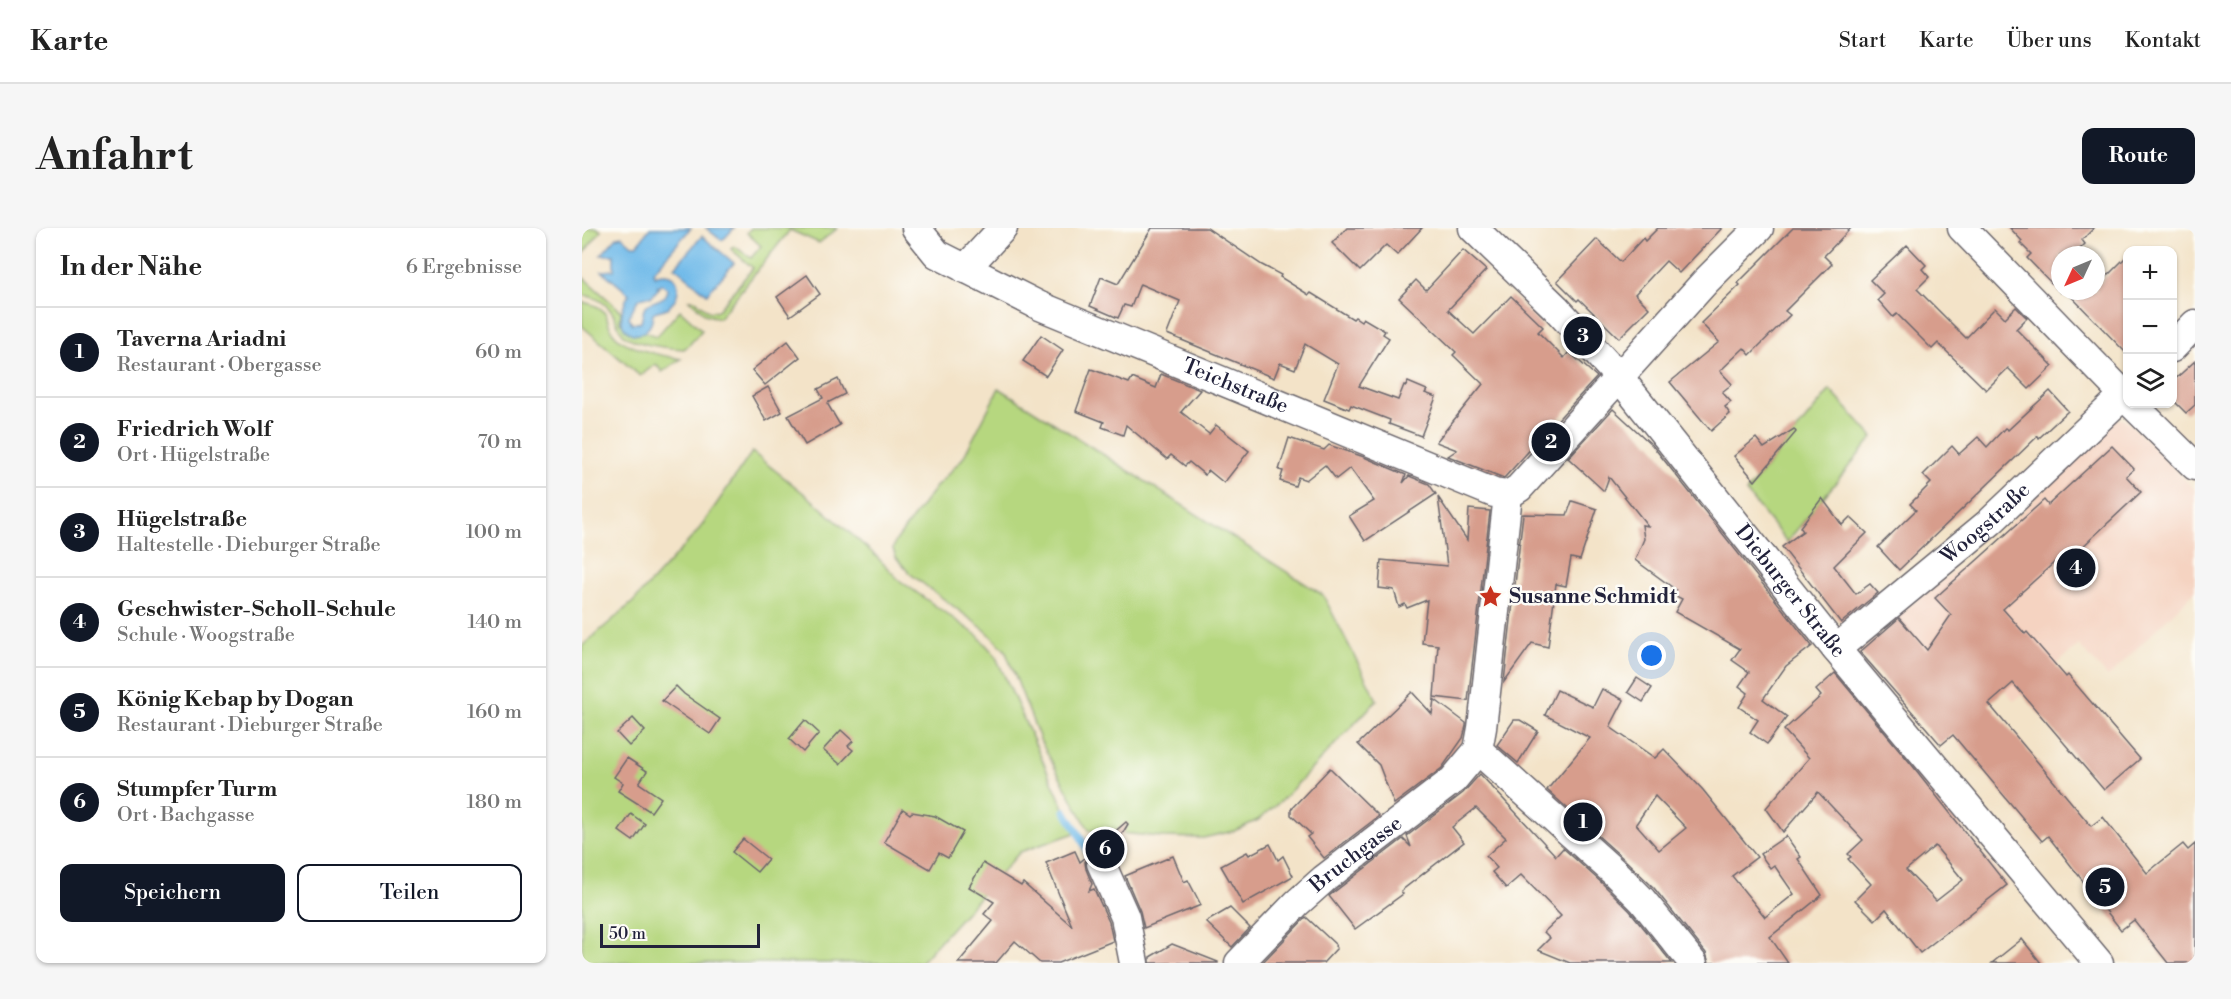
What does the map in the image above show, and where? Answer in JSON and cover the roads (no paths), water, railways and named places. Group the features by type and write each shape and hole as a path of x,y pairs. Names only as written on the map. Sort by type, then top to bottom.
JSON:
{"street":[{"name":"Teichstraße","path":"916,228 937,254 1040,306 1494,493 1508,495"},
{"path":"966,269 1003,228"},
{"name":"Dieburger Straße","path":"1473,228 1556,308 1619,377 1836,649 2099,963"},
{"path":"1681,958 1642,900 1478,750 1508,495 1519,488 1705,282 1759,228"},
{"path":"1962,228 2123,393"},
{"path":"2177,343 2195,324"},
{"name":"Woogstraße","path":"1836,649 1990,522 2123,401"},
{"path":"2138,408 2195,466"},
{"name":"Bruchgasse","path":"1239,963 1297,903 1324,879 1453,780 1478,750"},
{"path":"1101,863 1125,917 1134,963"}],"water":[{"path":"650,228 691,228 653,272 654,276 668,274 677,281 675,299 668,308 653,313 651,324 646,331 631,334 625,329 622,321 623,309 629,294 602,271 614,270 614,255 601,255 617,237 622,236 632,245 637,245","holes":["661,284 668,289 665,296 645,307 641,322 632,324 629,317 639,299 651,297 659,288 657,286"]},
{"path":"706,228 734,228 721,240"},
{"path":"702,236 734,263 707,294 675,267"}],"waterway":[{"path":"1065,811 1092,862"}],"place":[{"name":"Hügelstraße","path":"1583,336"},
{"name":"Friedrich Wolf","path":"1551,442"},
{"name":"Geschwister-Scholl-Schule","path":"2076,568"},
{"name":"Susanne Schmidt","path":"1491,597"},
{"name":"Taverna Ariadni","path":"1583,822"},
{"name":"Stumpfer Turm","path":"1105,849"},
{"name":"König Kebap by Dogan","path":"2105,887"}]}
